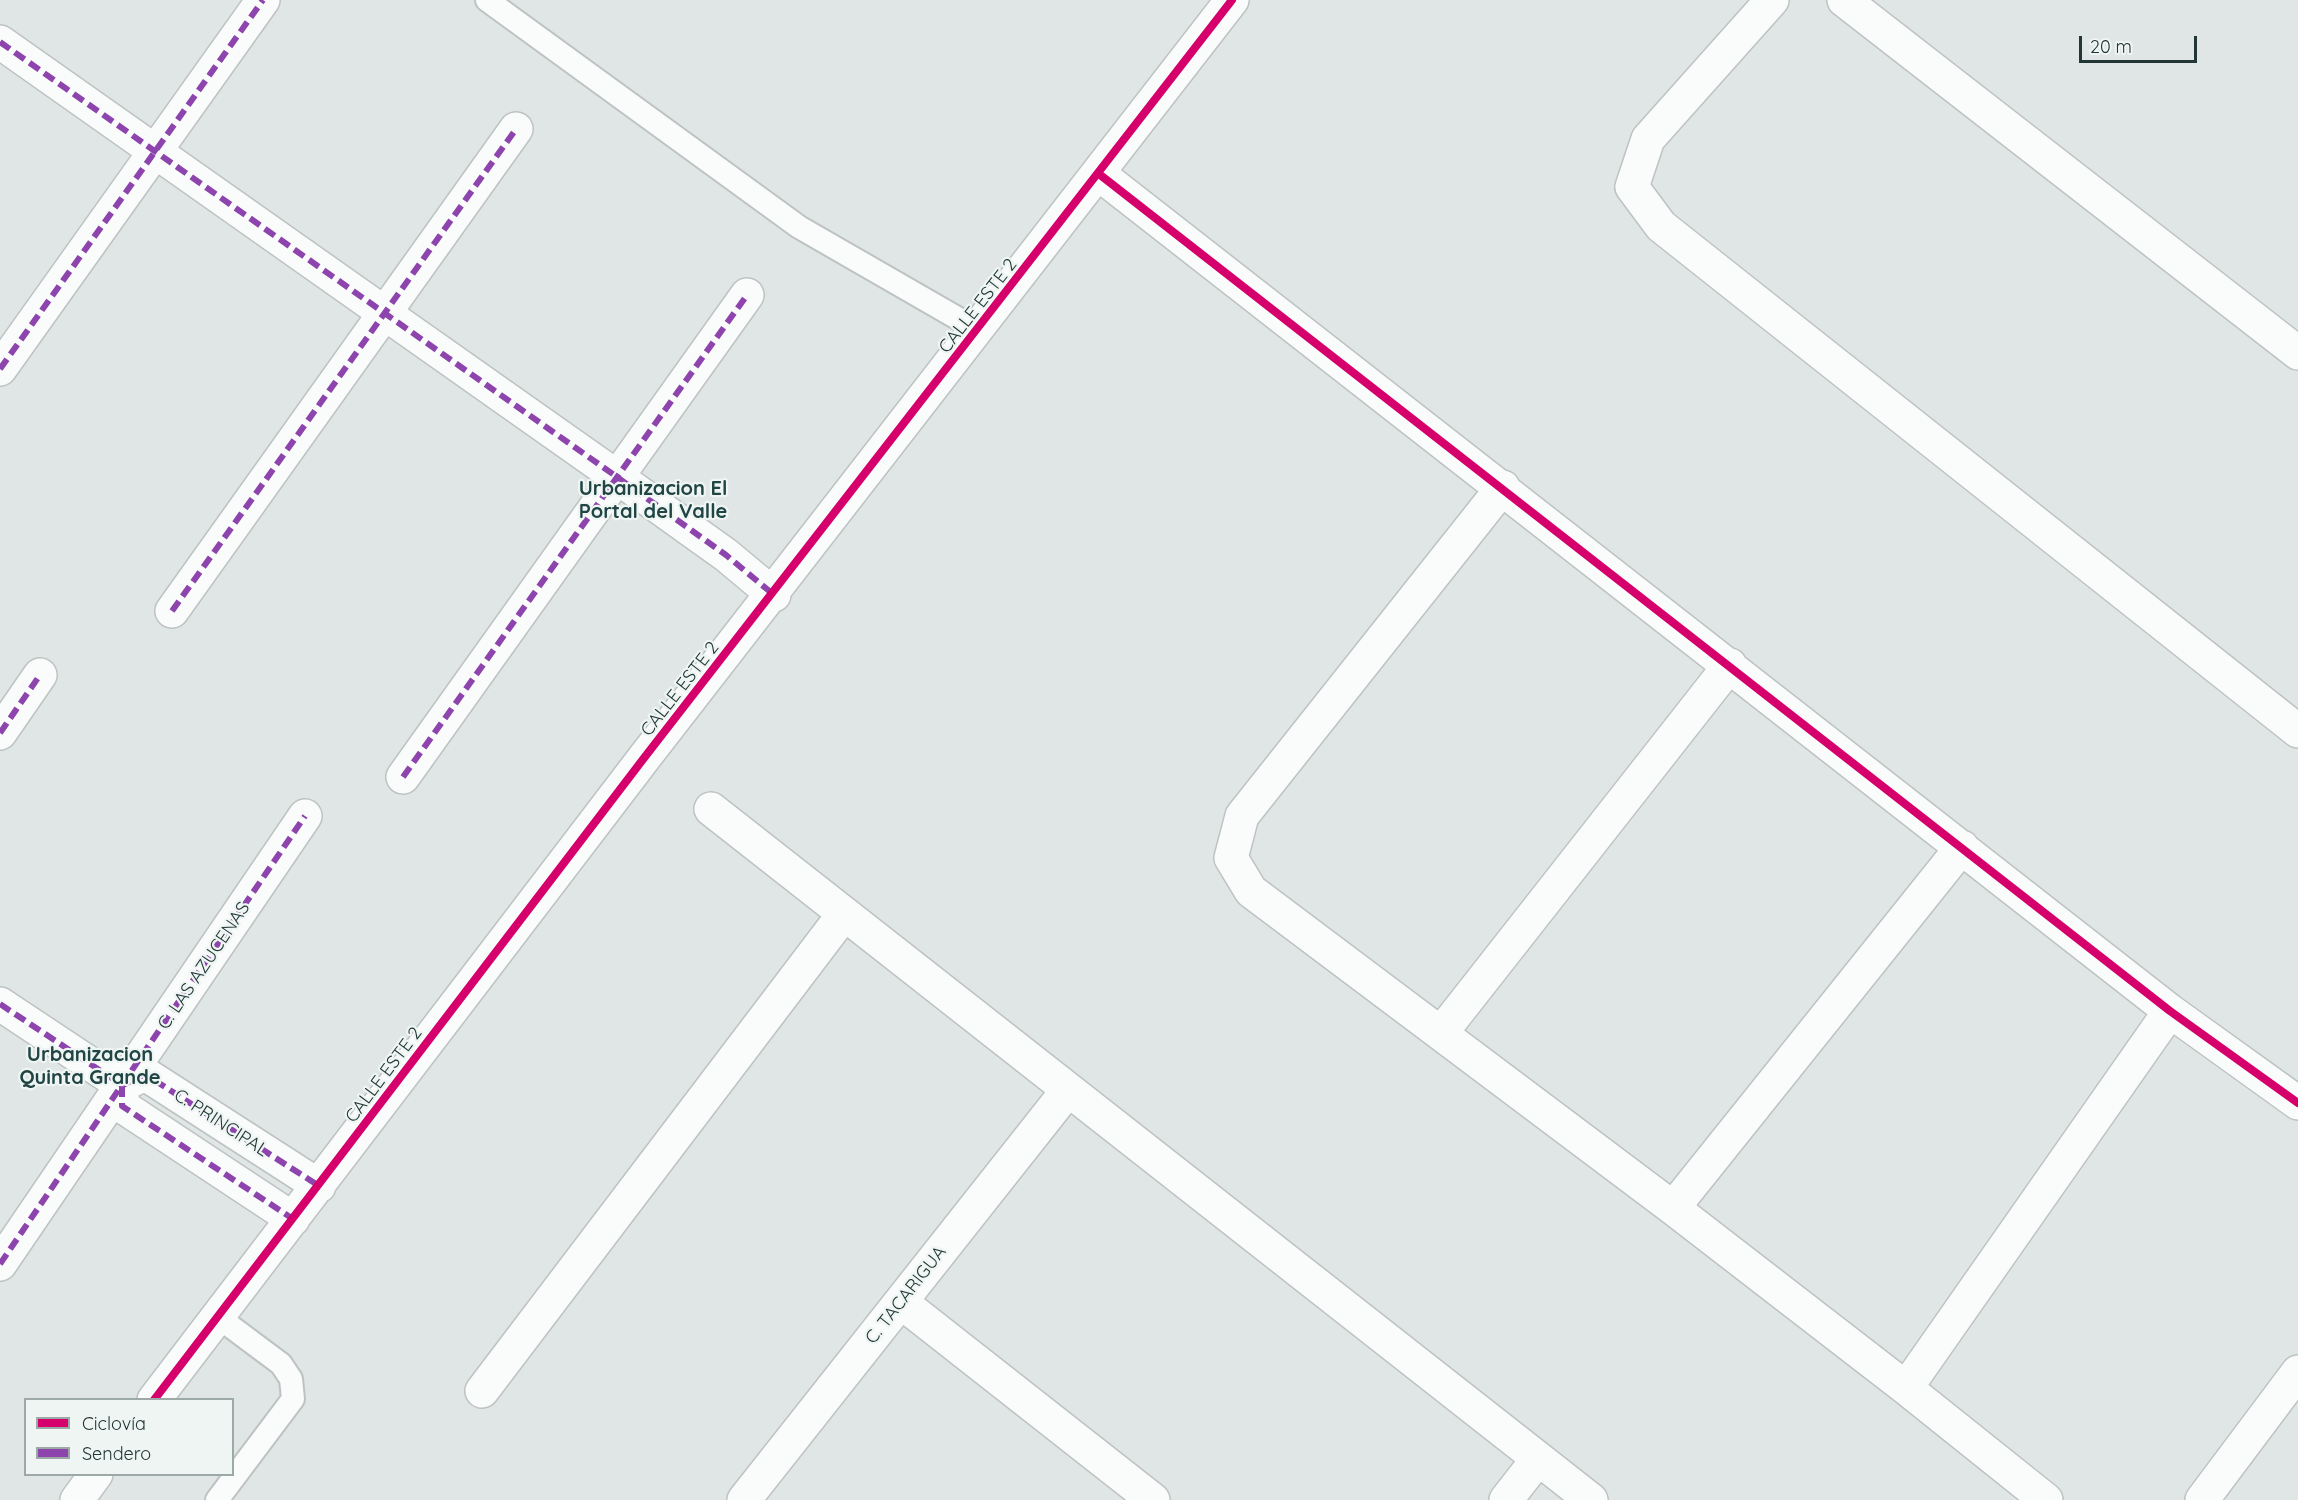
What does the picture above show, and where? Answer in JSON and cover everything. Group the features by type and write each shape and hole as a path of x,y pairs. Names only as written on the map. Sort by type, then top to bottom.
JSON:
{"street":[{"path":"0,369 263,0"},
{"name":"CALLE ESTE 2","path":"156,1398 644,758 774,595 1232,0"},
{"path":"1772,0 1648,139 1632,187 1661,226 2298,731"},
{"path":"1844,0 2298,353"},
{"path":"0,42 617,477 726,555 774,595"},
{"path":"172,611 516,129"},
{"path":"1099,174 1503,487 2170,1011 2298,1103"},
{"path":"403,777 747,295"},
{"path":"1503,487 1242,816 1231,858 1251,891 1673,1208 1906,1388 2046,1500"},
{"path":"1441,1033 1730,665"},
{"path":"0,733 40,675"},
{"path":"711,809 1591,1500"},
{"name":"C. LAS AZUCENAS","path":"0,1264 305,816"},
{"path":"1673,1208 1962,848"},
{"path":"482,1391 844,914"},
{"path":"0,1004 122,1085 122,1106 293,1219"},
{"path":"1906,1388 2170,1011"},
{"name":"C. PRINCIPAL","path":"122,1085 145,1074 319,1186"},
{"name":"C. TACARIGUA","path":"744,1500 1068,1090"},
{"path":"901,1302 1153,1500"},
{"path":"2202,1500 2298,1372"},
{"path":"1506,1500 1538,1459"},
{"path":"77,1500 95,1476"}],"lane":[{"path":"487,0 799,227 978,330"},
{"path":"217,1500 292,1399 291,1379 281,1364 218,1317"}],"marked path":[{"path":"0,369 263,0"},
{"path":"0,42 617,477 726,555 774,595"},
{"path":"172,611 516,129"},
{"path":"403,777 747,295"},
{"path":"0,733 40,675"},
{"path":"0,1264 305,816"},
{"path":"0,1004 122,1085"},
{"path":"123,1085 145,1074 319,1186"},
{"path":"122,1085 122,1106 293,1219"}],"cycle path":[{"path":"156,1398 644,758 1232,0"},
{"path":"1099,174 2170,1011 2298,1103"}],"district":[{"name":"Urbanizacion El Portal del Valle","path":"653,500"},
{"name":"Urbanizacion Quinta Grande","path":"90,1066"}]}
